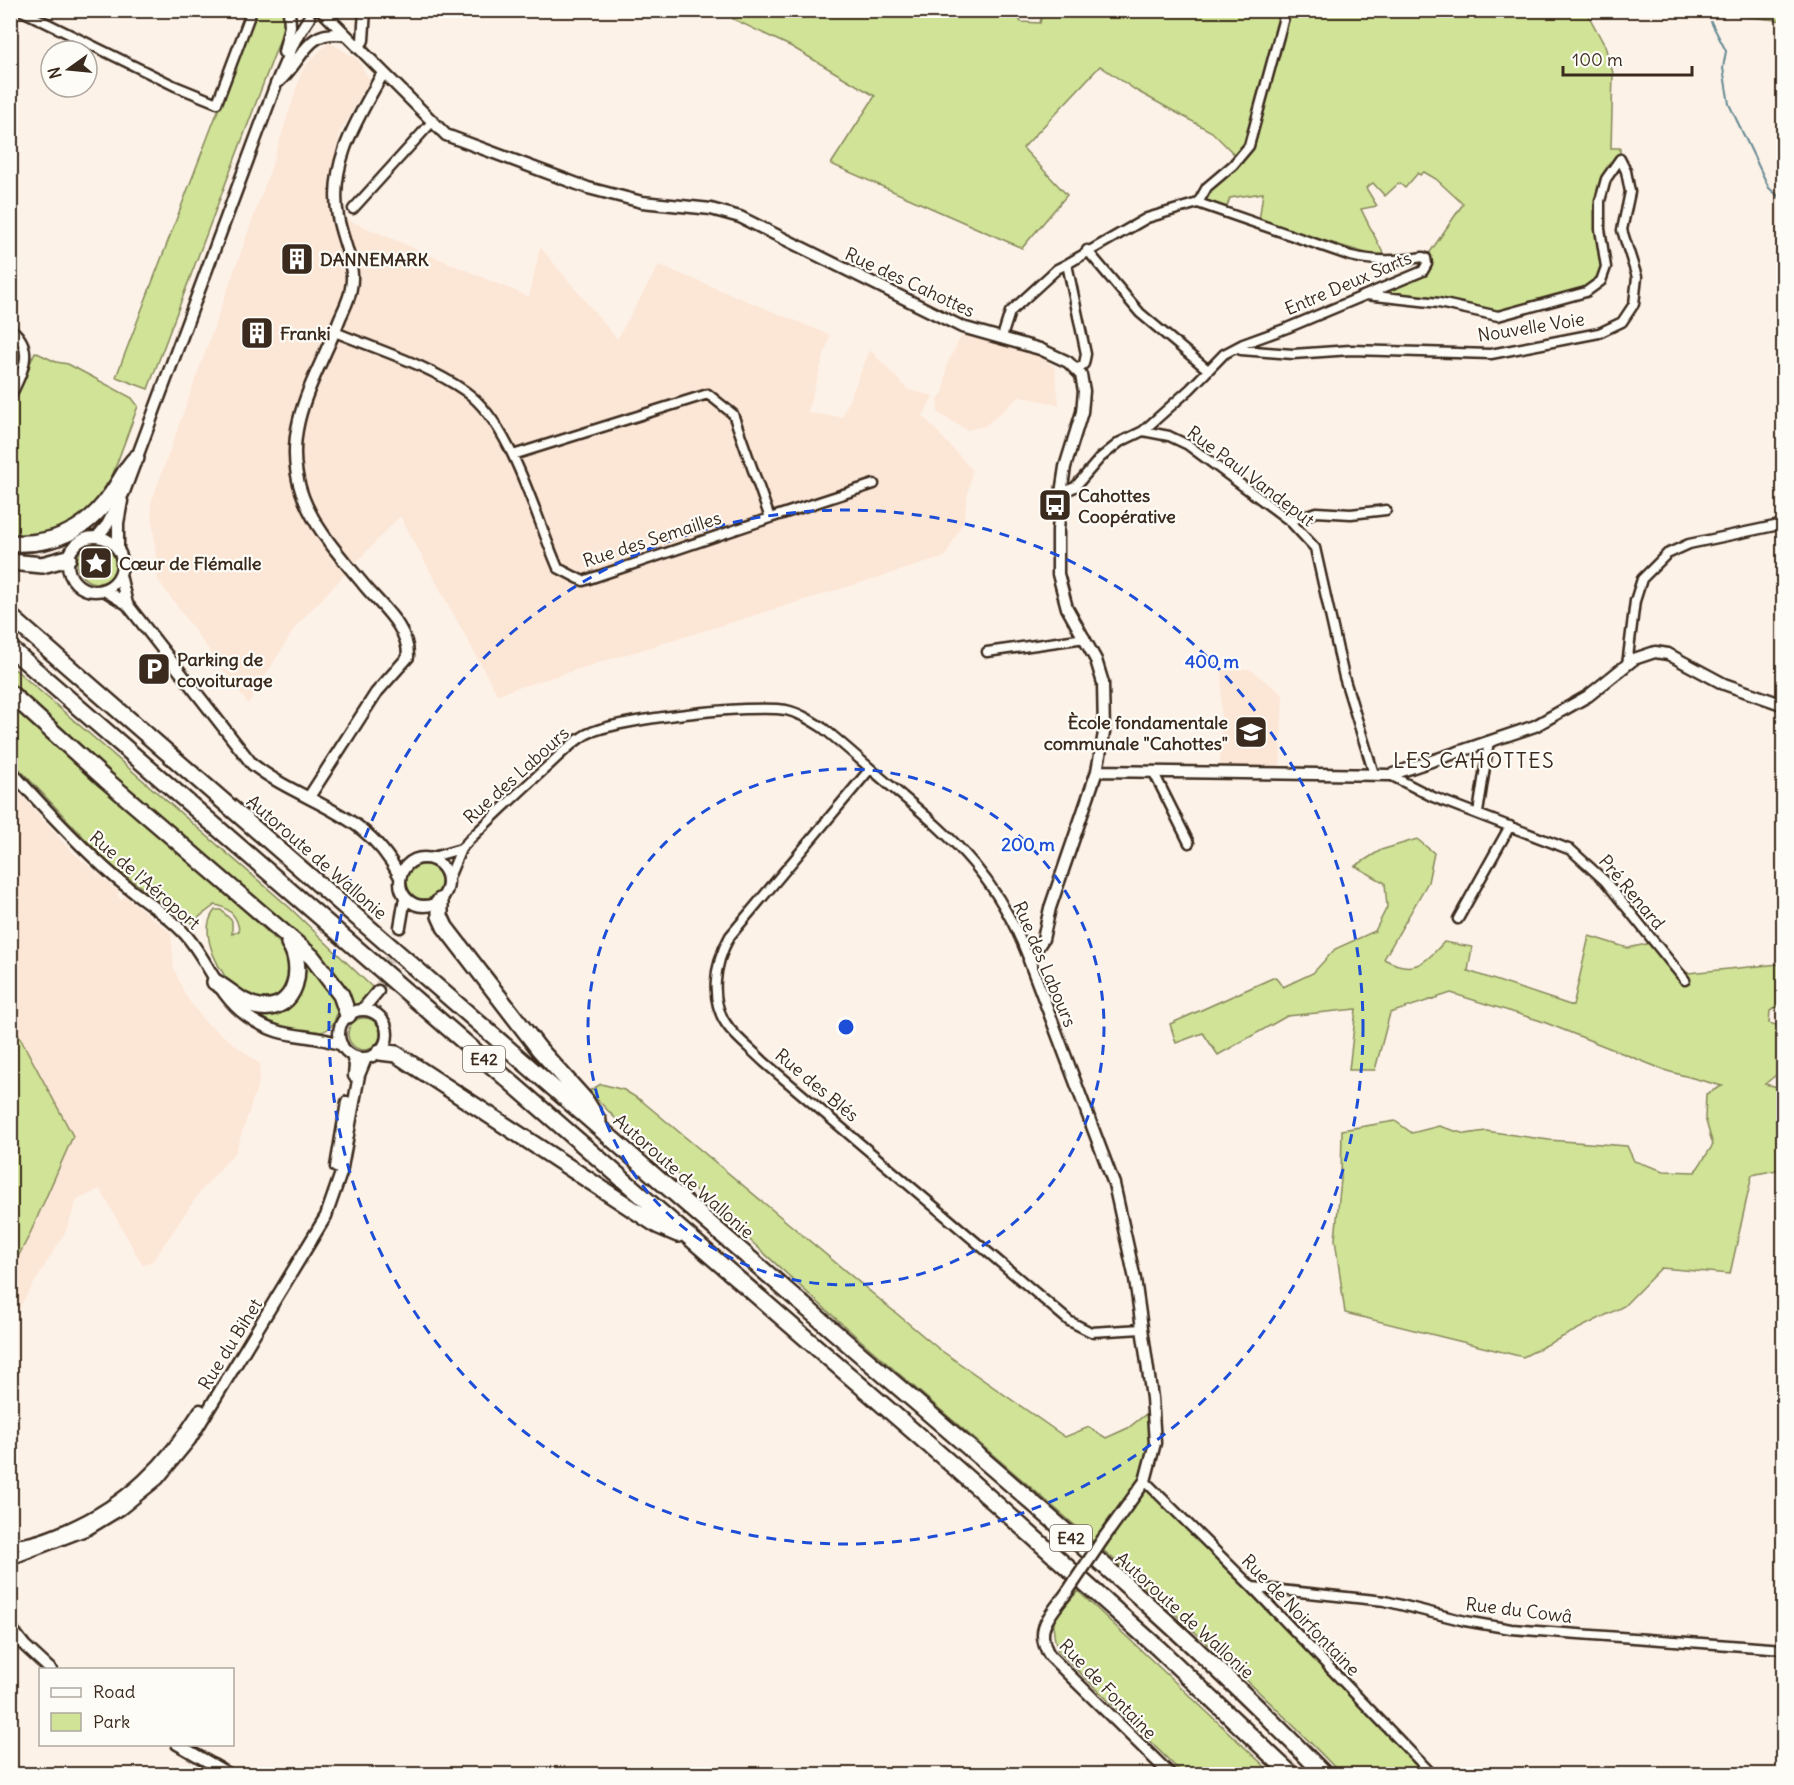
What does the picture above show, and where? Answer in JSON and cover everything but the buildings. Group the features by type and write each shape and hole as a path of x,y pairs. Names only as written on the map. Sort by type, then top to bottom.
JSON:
{"highway":[{"path":"10,543 50,540 69,534 86,523 109,499 125,470 136,458"},
{"path":"10,562 42,565 68,558"},
{"name":"Autoroute de Wallonie","path":"10,616 1158,1615 1279,1728 1324,1774"},
{"name":"E42","path":"10,648 692,1239 1150,1640 1291,1774"},
{"path":"10,693 106,780 312,957 331,979 350,1016"},
{"path":"440,901 440,916 445,927 539,1048 585,1100 606,1134"},
{"path":"215,982 242,1000 261,1007 270,1007 287,998 297,980 297,957 279,928"},
{"path":"373,1055 396,1054 657,1225 692,1239"}],"street":[{"path":"20,10 175,86 217,103 252,10"},
{"path":"289,10 298,16 309,18"},
{"path":"276,84 288,37 289,10"},
{"path":"358,48 363,40 365,10"},
{"path":"1002,337 1011,312 1057,269 1147,218 1198,203 1207,187 1233,165 1249,146 1286,10"},
{"path":"97,537 107,525 124,492 276,84 295,40 309,18 322,11"},
{"name":"Rue des Cahottes","path":"322,11 446,135 588,188 642,202 711,209 740,217 962,327 1040,349 1068,362 1076,370"},
{"path":"276,84 291,72 311,41 329,34 345,35"},
{"path":"309,797 376,693 408,657 400,628 328,540 313,518 299,483 294,439 298,416 352,288 350,261 338,216 336,180 348,136 383,74"},
{"path":"353,209 432,122"},
{"name":"Nouvelle Voie","path":"1236,348 1241,351 1293,354 1351,350 1491,354 1599,333 1622,322 1634,304 1637,277 1622,230 1630,192 1626,171 1620,159 1606,179 1599,201 1600,229 1606,267 1601,281 1586,291 1498,316 1439,303 1366,295"},
{"name":"Entre Deux Sarts","path":"1143,430 1224,354 1423,271 1427,264 1426,258 1374,261 1351,256 1198,203"},
{"path":"1087,250 1140,313 1208,370"},
{"path":"1029,960 1043,939 1050,908 1097,771 1105,724 1104,693 1096,660 1066,608 1058,574 1061,493 1065,467 1082,412 1084,391 1081,375 1076,370 1084,364 1086,354 1067,264"},
{"path":"10,328 21,336 25,344 26,357 10,398"},
{"name":"Rue des Semailles","path":"335,332 439,375 467,392 492,418 513,455 558,568 583,581 874,484"},
{"path":"513,455 708,394 733,414 770,518"},
{"path":"1061,493 1075,487 1100,458 1120,442 1143,430"},
{"name":"Rue Paul Vandeput","path":"1143,430 1170,436 1188,445 1290,521 1315,548 1339,656 1374,774"},
{"path":"118,549 109,540 97,537 79,542 68,558 69,572 75,583 87,590 104,590 113,585 120,575 122,564 118,549 118,523 124,492"},
{"path":"1290,521 1316,512 1351,514 1386,510"},
{"path":"1627,665 1635,601 1642,579 1667,555 1689,544 1784,524"},
{"path":"120,575 128,604"},
{"path":"104,590 128,604 252,764 277,783 353,821 390,857 400,876 401,891 405,898 418,906 426,907 440,901 448,888 448,880 442,866 429,858 390,857"},
{"path":"988,654 1085,638"},
{"path":"1097,771 1331,776 1390,775 1535,726 1588,696 1646,653 1668,654 1724,684 1784,705"},
{"name":"Rue des Labours","path":"448,880 461,849 567,749 587,734 604,728 741,709 779,709 805,717 823,729 960,846 995,891 1013,922 1114,1184 1125,1227 1142,1329 1152,1398 1155,1443 1145,1481 1068,1591"},
{"path":"1478,813 1489,741"},
{"name":"Rue des Blés","path":"870,769 729,936 717,968 715,989 720,1010 729,1028 764,1062 1069,1321 1091,1332 1142,1329"},
{"name":"Rue de l'Aéroport","path":"10,770 88,853 183,932 215,982 236,1008 261,1025 290,1036 318,1038 342,1045"},
{"path":"1154,773 1189,843"},
{"name":"Pré Renard","path":"1390,775 1433,797 1579,855 1605,881 1685,981"},
{"path":"1458,919 1510,826"},
{"name":"Rue des Labours","path":"429,858 461,849"},
{"path":"400,876 414,859"},
{"path":"405,898 402,923 418,906"},
{"name":"Rue du Bihet","path":"10,1559 88,1529 121,1509 158,1479 190,1440 326,1216 341,1173 359,1075 387,1037 383,1020 377,1014 378,991 350,1016"},
{"path":"318,1038 350,1016 377,1014"},
{"path":"350,1016 339,1035 342,1045 352,1056 373,1055"},
{"name":"Rue du Bihet","path":"10,1545 56,1534 114,1505 150,1476 182,1439 320,1213 335,1171 354,1073 352,1056"},
{"name":"Rue de Noirfontaine","path":"1145,1481 1252,1587 1432,1774"},
{"name":"Rue du Cowâ","path":"1252,1587 1385,1601 1465,1621 1510,1629 1784,1649"},
{"name":"Rue de Fontaine","path":"1068,1591 1041,1631 1042,1644 1050,1656 1170,1774"},
{"path":"10,1628 49,1668"},
{"path":"180,1746 229,1774"}],"shaded area":[{"path":"329,42 357,59 370,80 339,134 329,212 529,297 540,247 617,339 659,265 830,335 807,413 842,417 870,350 908,390 933,396 923,416 972,470 963,522 945,557 497,694 400,516 296,626 248,704 158,580 151,503 270,171 303,68"},
{"path":"963,333 1035,353 1055,367 1059,405 1020,396 985,426 967,430 938,413 938,400 944,391 947,364"},
{"name":"Ècole fondamentale communale \"Cahottes\"","path":"1250,669 1283,695 1280,770 1220,769 1222,670"},
{"path":"11,784 70,850 119,892 117,895 121,900 125,896 171,933 174,969 185,995 205,1022 260,1064 259,1081 236,1151 200,1192 154,1259 143,1266 100,1189 77,1200 66,1231 11,1321"}],"green space":[{"path":"738,10 1014,10 1021,22 1040,23 1043,10 1271,10 1284,17 1286,10 1586,11 1605,46 1613,73 1611,148 1620,148 1620,159 1600,201 1604,247 1601,281 1586,292 1506,313 1366,295 1423,271 1426,258 1463,204 1436,179 1424,172 1420,175 1418,173 1405,188 1399,183 1385,196 1373,183 1366,188 1377,206 1361,209 1386,259 1259,221 1263,193 1230,198 1226,209 1205,204 1203,197 1239,159 1212,132 1137,91 1100,66 1023,148 1067,195 1022,248 831,164 875,96 792,47 733,19"},
{"path":"256,11 282,11 285,22 282,34 148,389 116,377"},
{"path":"1708,11 1783,11 1783,21 1726,14 1712,17"},
{"path":"11,333 20,344 21,350 19,363 11,383"},
{"path":"35,352 56,362 68,364 132,398 138,406 104,498 70,530 11,538 11,406"},
{"path":"97,543 105,544 111,549 116,555 116,571 111,577 105,582 97,583 89,582 83,577 78,571 77,563 78,555 83,549 89,544"},
{"path":"10,665 289,907 372,987 361,1002 353,1006 11,688"},
{"path":"10,703 189,859 287,950 294,967 282,996 264,1003 243,995 233,987 219,966 210,942 208,931 210,920 215,910 221,910 232,921 232,934 239,931 232,913 215,905 191,923 108,863 11,760"},
{"path":"1417,839 1434,853 1428,882 1384,959 1394,964 1417,965 1444,942 1472,947 1468,971 1573,1006 1589,936 1628,948 1660,941 1674,962 1688,973 1779,964 1783,966 1783,1003 1770,1011 1769,1023 1783,1027 1783,1077 1776,1075 1765,1084 1783,1088 1782,1169 1752,1175 1730,1274 1661,1268 1624,1306 1523,1357 1345,1313 1335,1239 1341,1179 1342,1130 1395,1121 1412,1133 1439,1126 1465,1134 1486,1131 1549,1140 1627,1146 1634,1161 1664,1171 1695,1172 1713,1145 1705,1118 1706,1094 1722,1086 1667,1071 1541,1021 1451,993 1390,1013 1375,1070 1349,1070 1356,1009 1287,1016 1218,1055 1203,1033 1176,1043 1170,1024 1275,977 1283,987 1313,973 1335,949 1375,931 1387,907 1385,883 1355,866 1381,850"},
{"path":"424,865 436,870 441,882 436,894 424,899 412,894 407,882 412,870"},
{"path":"303,959 337,1004 335,1020 328,1029 317,1033 288,1029 250,1011 264,1011 303,971"},
{"path":"364,1018 375,1023 380,1034 375,1045 364,1050 353,1045 348,1034 353,1023"},
{"path":"11,1021 73,1136 29,1236 11,1270"},
{"path":"601,1084 624,1090 642,1101 939,1349 1065,1437 1089,1427 1106,1438 1128,1428 1159,1404 1161,1439 1148,1491 1424,1774 1341,1774 1282,1714 1159,1599 904,1379 615,1118 589,1091"},
{"path":"1078,1591 1273,1774 1183,1774 1058,1651 1054,1631 1056,1618"}],"waterway":[{"path":"1711,22 1726,51 1723,68 1729,104 1769,188 1784,201"}],"tunnel":[{"path":"378,991 400,927"}],"place":[{"name":"DANNEMARK","path":"297,259"},
{"name":"Franki","path":"257,333"},
{"name":"Cahottes Coopérative","path":"1055,505"},
{"name":"Cœur de Flémalle","path":"96,563"},
{"name":"Parking de covoiturage","path":"154,669"},
{"name":"Ècole fondamentale communale \"Cahottes\"","path":"1251,732"}],"district":[{"name":"LES CAHOTTES","path":"1474,760"}]}
